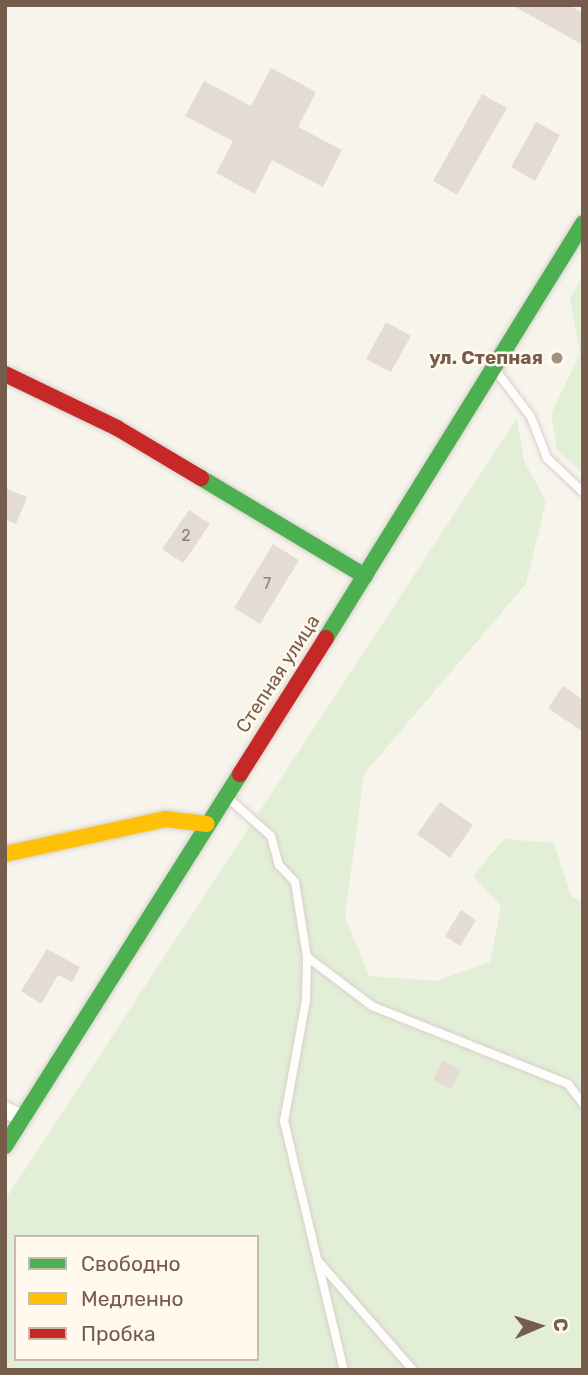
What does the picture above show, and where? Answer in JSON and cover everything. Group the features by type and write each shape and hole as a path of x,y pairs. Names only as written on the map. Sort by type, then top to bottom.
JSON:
{"street":[{"name":"Степная улица","path":"5,1146 495,370 583,223"},
{"path":"5,374 117,428 365,576"},
{"path":"5,854 165,819 207,824"},
{"path":"5,1110 23,1118"}],"lane":[{"path":"495,370 531,417 547,457 583,492"},
{"path":"225,795 271,836 279,865 295,882 307,957 306,1000 284,1121 344,1370"},
{"path":"307,957 372,1006 568,1084 583,1104"},
{"path":"317,1260 413,1370"}],"green space":[{"path":"583,276 583,473 557,450 551,414 580,354 570,298"},
{"path":"517,418 524,461 546,501 526,584 364,774 345,917 369,976 436,981 490,962 501,906 473,876 504,839 554,843 571,896 583,902 583,1370 5,1370 5,1200"}],"building":[{"path":"512,5 569,5 583,13 583,45"},
{"path":"271,68 316,92 298,127 342,150 323,187 272,160 255,194 216,173 233,141 185,116 204,81 251,106"},
{"path":"482,94 507,108 457,195 433,181"},
{"path":"536,122 560,135 535,181 511,167"},
{"path":"386,322 411,336 391,372 366,359"},
{"path":"5,488 27,497 16,524 5,519"},
{"path":"189,510 210,524 183,563 162,549"},
{"path":"273,544 299,560 260,624 234,608"},
{"path":"563,686 583,700 583,732 548,708"},
{"path":"440,802 473,825 450,858 417,834"},
{"path":"461,910 476,920 460,946 445,936"},
{"path":"47,949 80,967 72,982 58,975 41,1004 21,991"},
{"path":"443,1060 461,1070 451,1089 433,1080"}],"traffic: fast":[{"path":"326,638 583,223"},
{"path":"201,478 365,576"},
{"path":"5,1146 240,774"}],"traffic: slow":[{"path":"5,854 165,819 207,824"}],"traffic: jam":[{"path":"5,374 117,428 201,478"},
{"path":"240,774 326,638"}],"place":[{"name":"ул. Степная","path":"557,358"}]}
